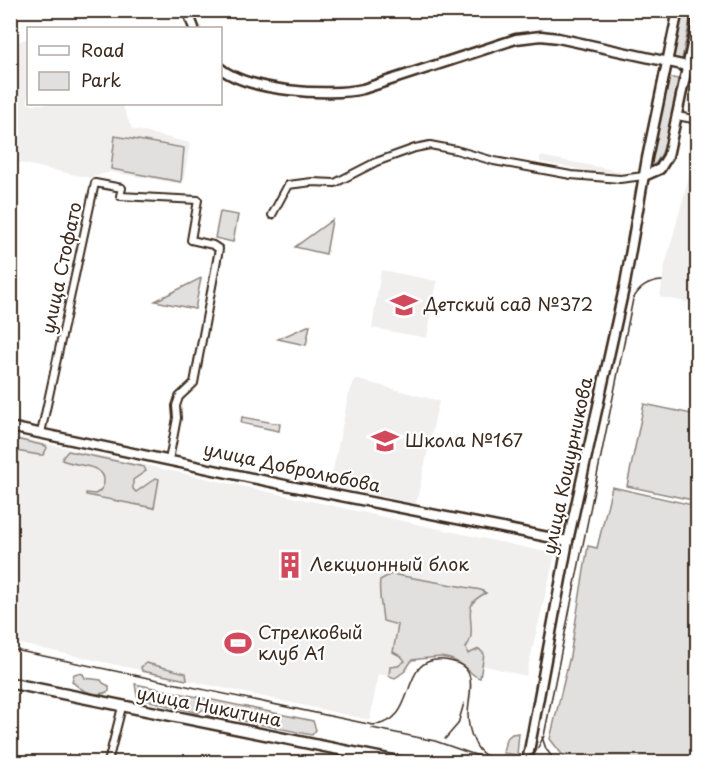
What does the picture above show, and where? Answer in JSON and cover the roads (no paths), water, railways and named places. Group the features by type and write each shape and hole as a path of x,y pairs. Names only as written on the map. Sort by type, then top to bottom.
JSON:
{"main road":[{"name":"улица Никитина","path":"10,683 401,762"}],"street":[{"path":"187,10 194,27"},
{"name":"улица Кошурникова","path":"527,762 568,541 625,284 644,176 678,10"},
{"path":"272,214 288,185 312,182 335,183 376,162 415,148 430,146 571,175 620,179 644,176 660,170 668,156 698,16"},
{"path":"222,69 232,76 261,86 347,92 382,83 516,39 541,36 687,66"},
{"path":"677,116 698,120"},
{"name":"улица Стофато","path":"41,433 95,183 122,188 120,196 198,200 191,240 213,245 219,249 194,383 179,397 176,406 177,418 169,460"},
{"name":"улица Добролюбова","path":"10,427 568,541"},
{"path":"108,762 122,707"}],"tram line":[{"path":"517,762 535,753 544,736 633,299 645,286 662,281"},
{"path":"10,649 373,725 388,721 398,713 419,668 429,661 456,662 464,667 470,680 468,720 471,735 477,747 489,757 522,762"},
{"path":"445,739 458,724 464,703"},
{"path":"372,728 435,741 487,759"},
{"path":"542,737 546,749 556,762"}],"place":[{"name":"Детский сад №372","path":"404,305"},
{"name":"Школа №167","path":"385,441"},
{"name":"Лекционный блок","path":"290,565"},
{"name":"Стрелковый клуб А1","path":"238,643"}]}
